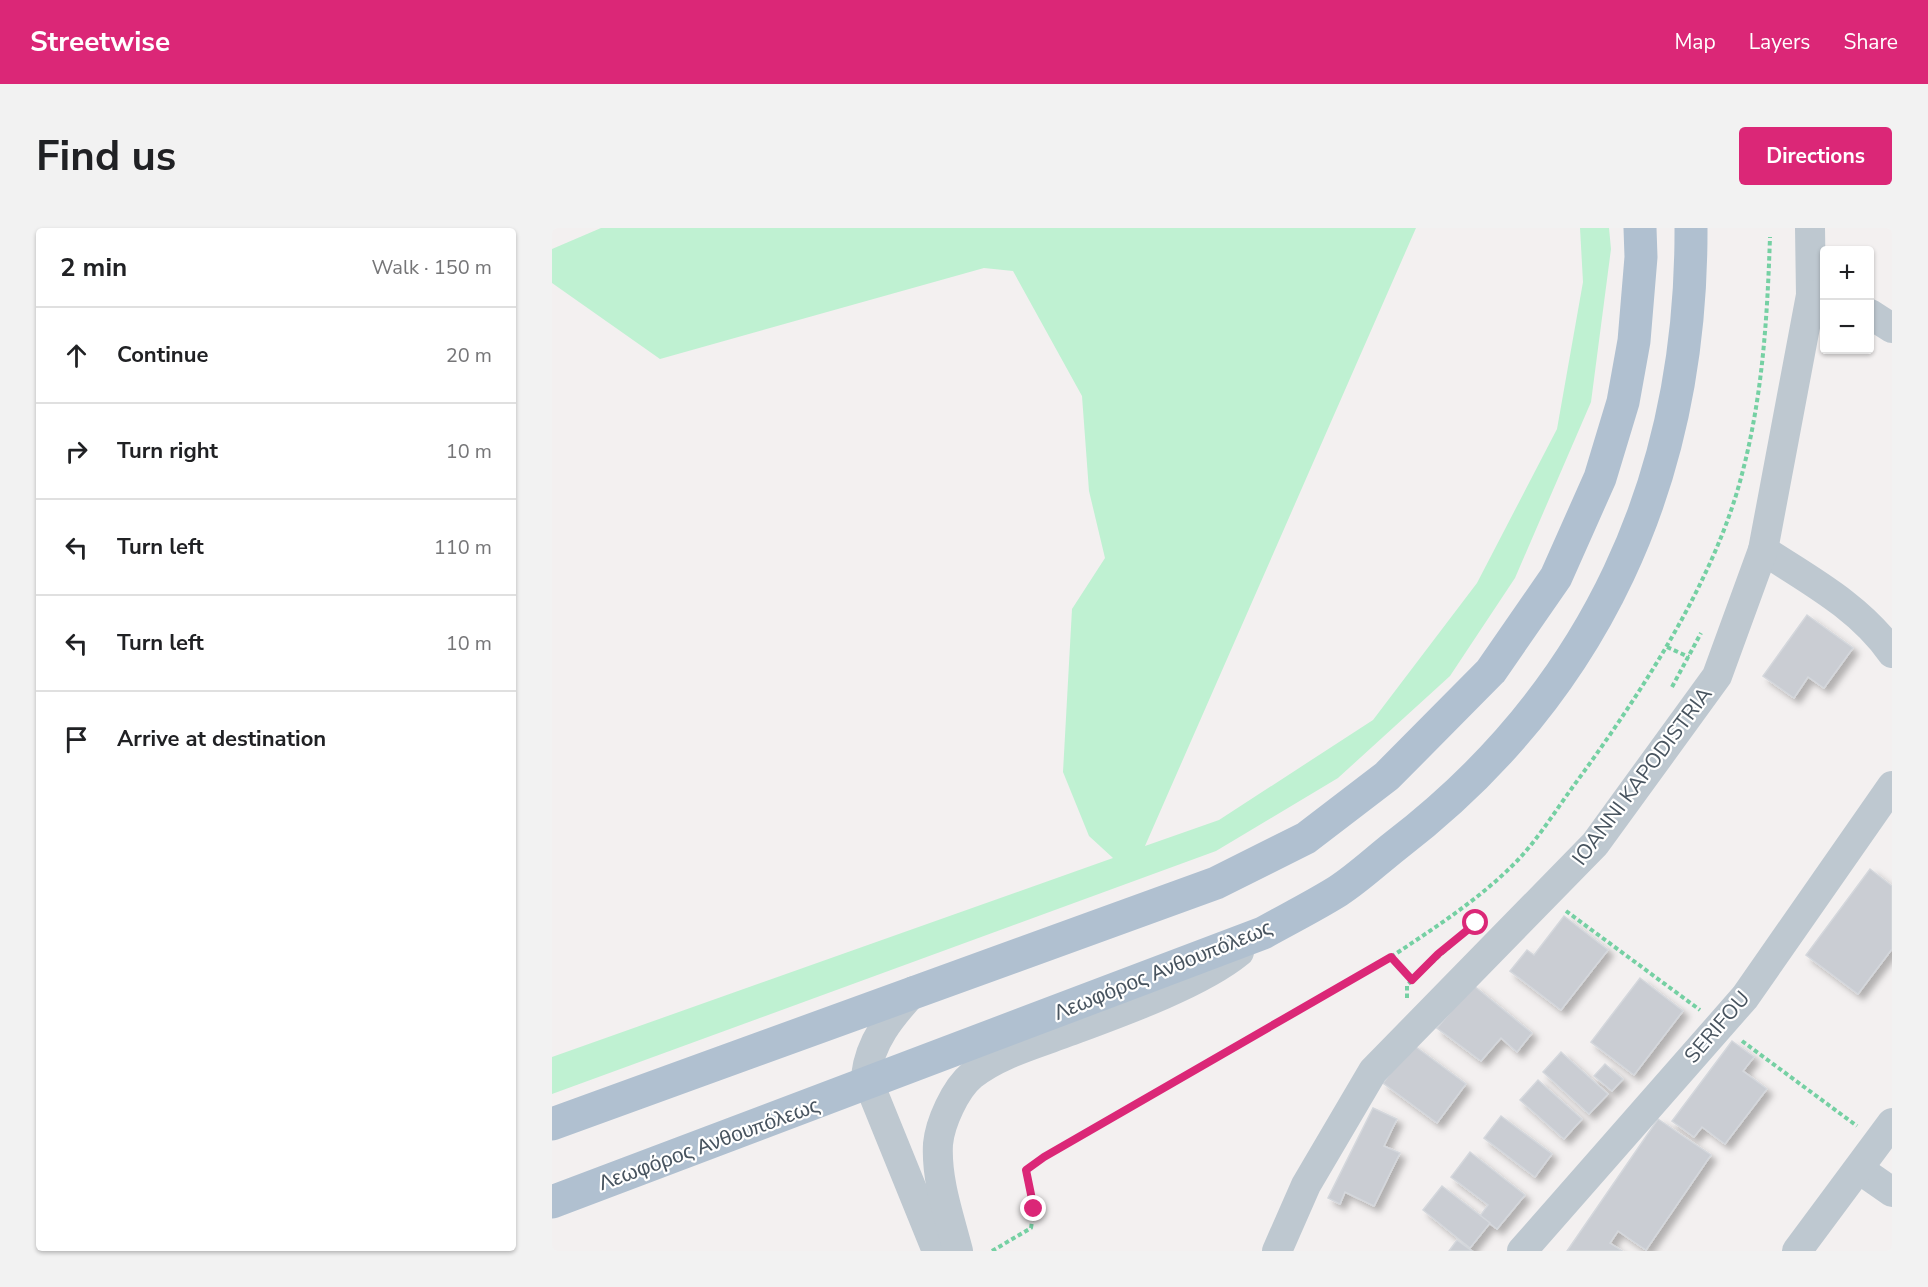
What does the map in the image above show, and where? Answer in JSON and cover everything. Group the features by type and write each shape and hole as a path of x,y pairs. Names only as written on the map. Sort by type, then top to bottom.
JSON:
{"main road":[{"path":"552,1124 914,991 1050,945 1215,883 1306,838 1387,776 1491,670 1556,578 1600,478 1623,402 1634,341 1641,257 1640,228"},
{"name":"Λεωφόρος Ανθουπόλεως","path":"552,1202 867,1085 1263,933 1339,890 1427,822 1490,764 1536,709 1577,651 1611,592 1657,476 1677,395 1688,333 1691,228"}],"street":[{"name":"IOANNI KAPODISTRIA","path":"1277,1251 1306,1185 1373,1071 1595,844 1717,676 1763,550 1818,296 1810,228"},
{"path":"1874,317 1892,328"},
{"path":"1763,550 1839,600 1876,630 1892,653"},
{"name":"SERIFOU","path":"1522,1251 1745,997 1892,786"},
{"path":"958,1251 943,1194 938,1143 954,1099 971,1076 1011,1053 1177,987 1229,960 1263,933"},
{"path":"914,991 883,1028 867,1063 867,1085 937,1251"},
{"path":"1797,1251 1892,1123"},
{"path":"1859,1169 1892,1192"}],"path":[{"path":"992,1251 1031,1228 1034,1209 1026,1170 1044,1157 1391,957 1454,915 1515,863 1613,732 1667,647 1724,530 1752,435 1763,375 1770,237"},
{"path":"1668,693 1701,632 1708,630"},
{"path":"1667,647 1689,657"},
{"path":"1407,1003 1407,985 1438,954 1484,916"},
{"path":"1391,957 1412,980"}],"green space":[{"path":"601,228 1416,228 1145,846 1219,820 1373,720 1477,583 1557,429 1583,282 1580,228 1609,228 1611,249 1591,402 1515,578 1450,676 1338,778 1216,851 552,1094 552,1057 1113,858 1089,836 1063,772 1072,609 1105,558 1089,491 1082,396 1013,271 984,268 660,359 552,283 552,249"}],"building":[{"path":"1807,615 1853,648 1824,688 1808,677 1794,698 1763,676"},
{"path":"1870,869 1892,886 1892,949 1858,994 1806,955"},
{"path":"1564,916 1608,950 1561,1010 1510,971 1527,950 1534,955"},
{"path":"1640,978 1683,1011 1634,1075 1591,1042"},
{"path":"1473,985 1532,1033 1517,1052 1501,1038 1481,1061 1437,1028"},
{"path":"1732,1041 1754,1057 1743,1071 1767,1089 1725,1144 1702,1127 1694,1137 1672,1121"},
{"path":"1412,1044 1466,1084 1437,1123 1383,1083"},
{"path":"1561,1052 1608,1094 1589,1114 1543,1072"},
{"path":"1605,1064 1623,1079 1612,1091 1594,1076"},
{"path":"1538,1080 1582,1119 1564,1139 1520,1100"},
{"path":"1373,1108 1397,1119 1384,1146 1400,1153 1374,1206 1345,1192 1340,1204 1328,1198"},
{"path":"1501,1116 1552,1154 1535,1177 1484,1138"},
{"path":"1658,1119 1711,1155 1646,1250 1618,1231 1610,1243 1622,1251 1567,1251"},
{"path":"1470,1152 1525,1195 1497,1229 1480,1216 1488,1205 1451,1177"},
{"path":"1442,1186 1490,1223 1470,1248 1423,1210"},
{"path":"1457,1240 1472,1251 1449,1251"}],"route":[{"path":"1034,1209 1027,1184 1026,1170 1044,1157 1391,957 1412,980 1438,954 1476,923"}]}
